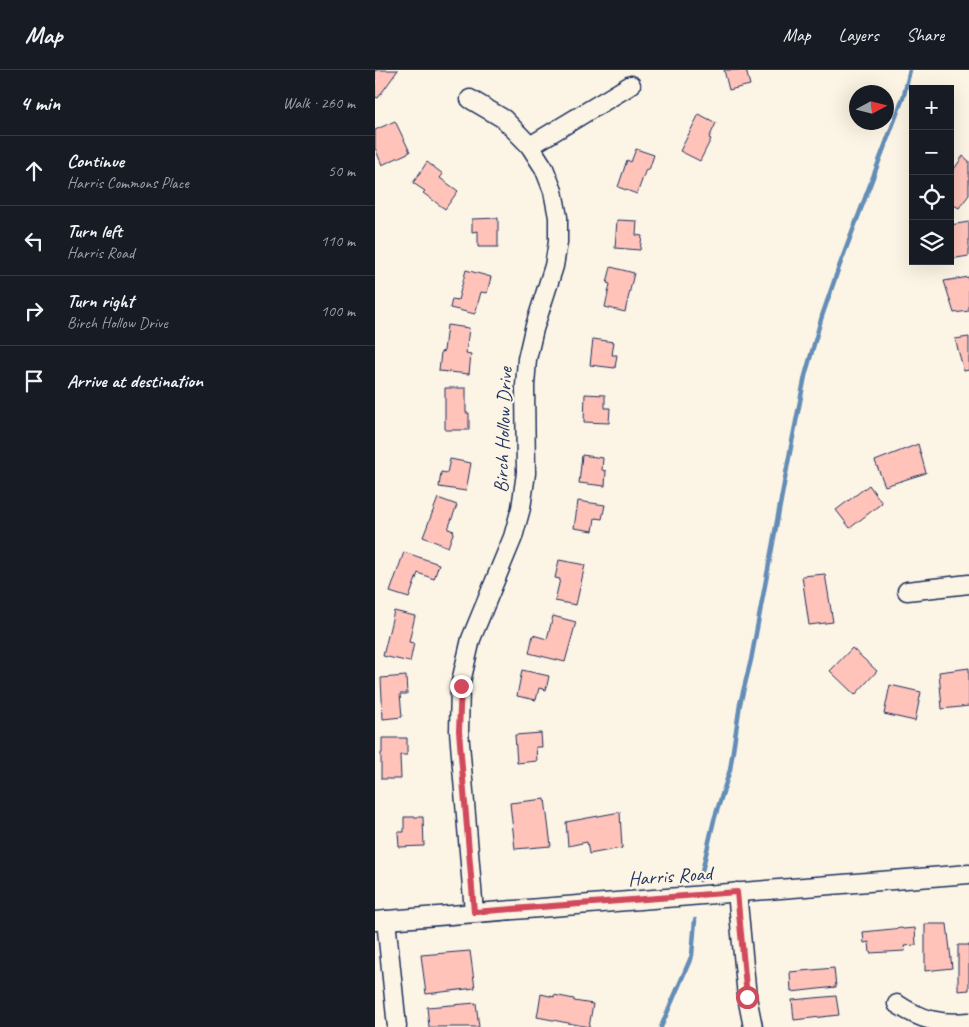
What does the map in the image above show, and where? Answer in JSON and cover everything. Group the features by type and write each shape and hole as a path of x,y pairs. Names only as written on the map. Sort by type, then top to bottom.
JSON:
{"street":[{"path":"530,146 631,85"},
{"name":"Birch Hollow Drive","path":"470,99 504,119 530,146 543,168 553,191 558,217 558,242 554,266 534,329 527,359 525,386 525,473 521,508 513,537 471,639 461,686 459,731 474,912"},
{"path":"907,591 969,584"},
{"name":"Harris Road","path":"380,920 969,874"},
{"path":"737,892 747,997 753,1027"},
{"path":"380,920 397,1027"},
{"path":"897,1004 909,1013 924,1019 951,1024 969,1022"}],"building":[{"path":"375,70 398,70 378,98 375,97"},
{"path":"724,70 746,70 750,85 729,90"},
{"path":"699,114 716,123 709,138 711,139 700,161 680,151"},
{"path":"395,121 410,152 382,165 375,148 375,130"},
{"path":"636,149 654,155 649,170 646,169 637,194 618,187 627,160 631,162"},
{"path":"963,156 969,161 969,195 959,208 954,205 954,169"},
{"path":"427,162 443,174 440,178 458,191 445,209 413,183"},
{"path":"498,218 498,247 478,247 478,231 472,232 472,219"},
{"path":"617,220 637,221 636,235 642,236 640,250 615,248"},
{"path":"969,222 969,256 954,258 954,224"},
{"path":"611,267 634,273 625,312 605,307 610,284 607,283"},
{"path":"466,270 491,277 487,293 481,292 475,314 450,308 452,299 458,300"},
{"path":"969,277 969,311 954,313 944,281"},
{"path":"447,325 469,328 466,353 471,354 469,374 439,371"},
{"path":"969,337 969,370 964,371 955,339"},
{"path":"593,339 614,342 612,355 617,355 615,368 590,365"},
{"path":"445,388 466,388 466,413 469,413 469,430 445,430"},
{"path":"585,394 605,395 605,408 610,408 609,423 584,422"},
{"path":"918,444 926,473 885,486 875,461"},
{"path":"582,455 603,458 602,470 606,471 605,486 579,483"},
{"path":"450,459 471,463 466,491 439,487 441,472 447,473"},
{"path":"869,485 882,503 850,528 836,510"},
{"path":"438,498 457,505 448,529 454,531 448,547 423,537"},
{"path":"578,501 605,505 602,519 595,518 593,531 574,528"},
{"path":"404,552 439,564 434,579 418,573 409,598 390,592"},
{"path":"559,560 585,565 576,605 555,601 560,579 555,578"},
{"path":"825,574 833,622 809,625 802,576"},
{"path":"394,611 415,616 409,642 414,643 410,662 383,656"},
{"path":"553,616 576,622 565,662 529,653 533,635 547,639"},
{"path":"852,648 877,671 855,695 830,671"},
{"path":"969,668 969,706 942,709 939,672"},
{"path":"522,670 549,676 546,690 539,688 536,700 517,696"},
{"path":"406,676 407,694 400,694 402,717 383,719 381,678"},
{"path":"890,685 921,692 915,721 884,714"},
{"path":"541,733 542,747 536,747 537,761 517,763 515,735"},
{"path":"382,738 407,738 407,755 400,755 401,779 381,779"},
{"path":"545,799 551,846 515,849 510,803"},
{"path":"620,812 622,848 589,854 587,842 568,846 566,822"},
{"path":"404,817 423,817 424,846 399,847 398,832 404,832"},
{"path":"925,924 947,924 952,968 925,971"},
{"path":"915,928 916,945 904,946 905,951 870,953 869,942 864,943 863,932"},
{"path":"958,945 969,945 969,990 958,991"},
{"path":"470,951 475,988 426,994 421,955"},
{"path":"834,968 836,987 791,992 790,972"},
{"path":"541,994 593,1004 589,1027 537,1017"},
{"path":"836,996 839,1015 794,1020 792,1000"},
{"path":"476,1003 479,1027 429,1027 427,1007"}],"waterway":[{"path":"700,880 714,820 730,770 740,704 751,660 805,376 822,316 904,95 910,70"},
{"path":"661,1027 692,955 695,920"}],"route":[{"path":"461,686 459,731 474,912 737,892 747,997"}]}
